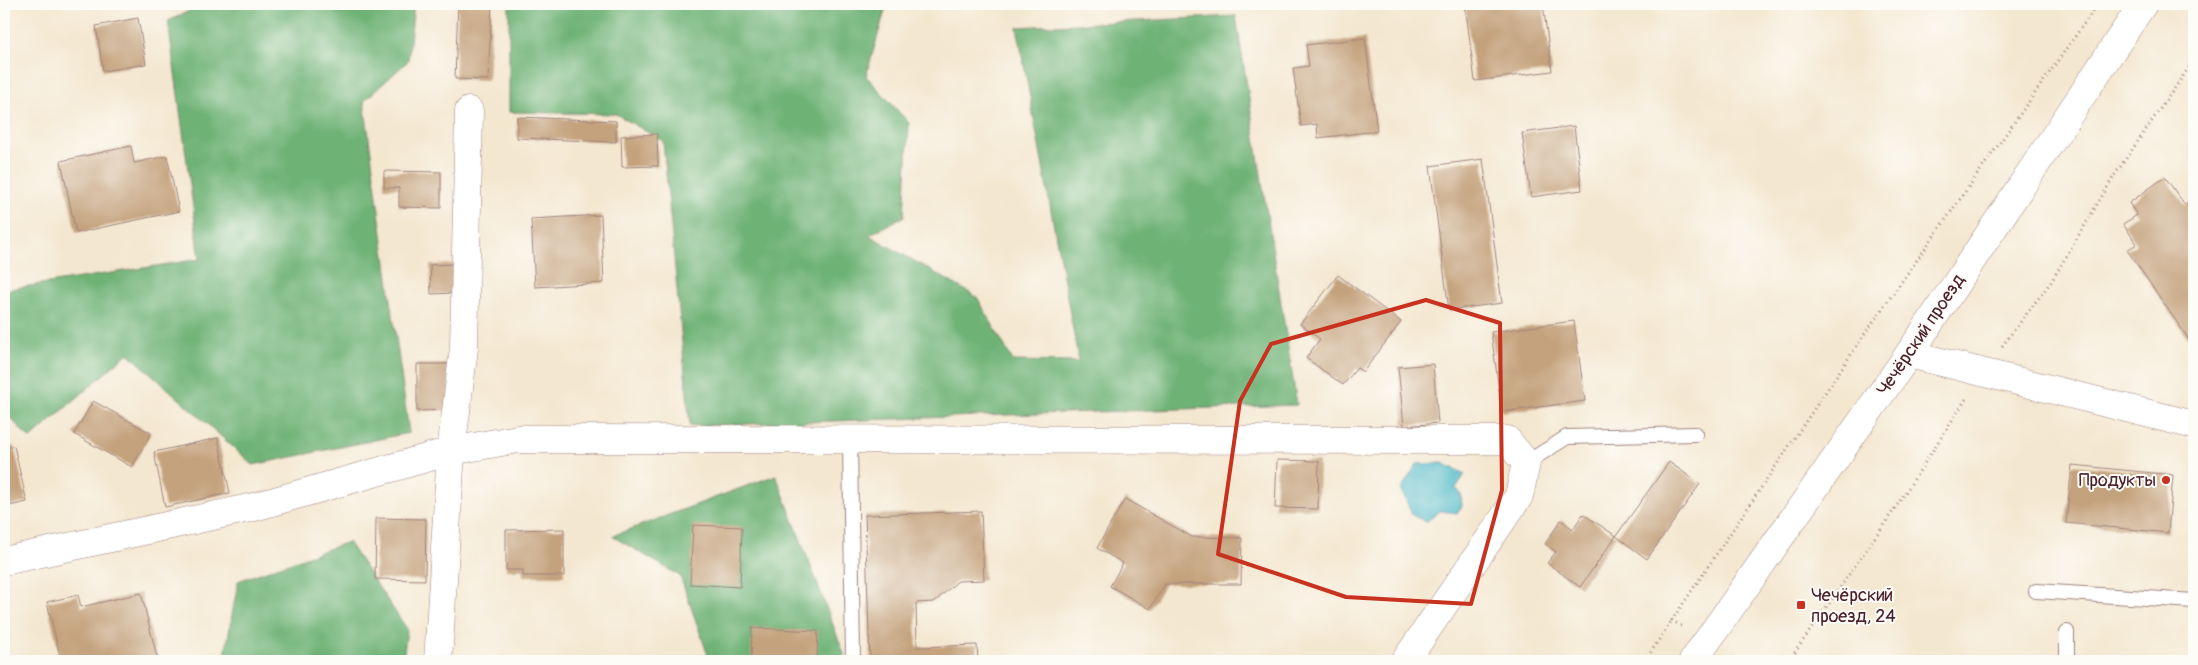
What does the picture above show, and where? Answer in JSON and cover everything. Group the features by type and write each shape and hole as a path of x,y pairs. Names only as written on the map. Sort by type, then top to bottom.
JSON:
{"street":[{"name":"Чечёрский проезд","path":"1699,652 1909,354 2143,4"},
{"path":"438,661 451,451 464,348 470,111"},
{"path":"1909,354 2194,425"},
{"path":"4,561 254,507 451,451 518,439 1508,440 1526,463 1519,496 1405,661"}],"lane":[{"path":"1526,463 1567,436 1696,434"},
{"path":"850,440 853,661"},
{"path":"2036,591 2194,601"},
{"path":"2067,632 2067,661"}],"path":[{"path":"1645,661 1861,338 2098,4"},
{"path":"1672,620 1699,652 1737,661"}],"highlighted area":[{"path":"1426,300 1500,323 1502,490 1471,604 1346,597 1218,554 1240,401 1271,344"}],"green space":[{"path":"204,4 414,4 408,61 364,101 409,433 253,465 128,353 30,439 4,411 4,290 200,259 168,21"},
{"path":"509,4 887,4 866,76 909,123 904,216 869,235 977,297 1013,361 1079,362 1017,27 1236,16 1297,405 690,426 663,141 616,114 509,112"},
{"path":"776,475 846,661 710,661 680,576 612,536"},
{"path":"348,542 407,629 403,661 224,661 238,581"}],"water":[{"path":"1443,463 1465,474 1456,488 1461,494 1462,506 1457,513 1440,511 1426,522 1412,515 1401,489 1417,464"}],"building":[{"path":"458,4 492,4 488,80 455,79"},
{"path":"1465,4 1543,4 1552,71 1475,81"},
{"path":"138,18 146,64 103,71 96,26"},
{"path":"1365,38 1377,131 1318,138 1317,124 1301,126 1293,68 1309,66 1306,45"},
{"path":"517,117 616,121 616,142 517,138"},
{"path":"1574,126 1582,190 1531,197 1522,133"},
{"path":"657,134 658,166 622,167 621,136"},
{"path":"131,146 134,163 167,156 179,211 76,233 61,161"},
{"path":"1483,159 1502,303 1449,310 1430,166"},
{"path":"384,171 441,172 441,208 399,207 399,188 384,188"},
{"path":"2165,177 2185,205 2189,202 2194,209 2194,347 2127,250 2137,244 2123,224 2137,215 2129,203"},
{"path":"601,215 604,283 535,287 531,219"},
{"path":"453,264 454,293 431,294 430,265"},
{"path":"1338,275 1401,322 1363,372 1357,368 1343,385 1306,358 1320,339 1300,324"},
{"path":"1574,321 1585,401 1502,412 1491,332"},
{"path":"417,364 449,364 449,410 417,411"},
{"path":"1433,364 1438,423 1404,426 1398,367"},
{"path":"93,401 151,433 132,467 74,434"},
{"path":"218,438 230,493 165,507 154,452"},
{"path":"14,446 27,502 4,507 4,449"},
{"path":"1277,460 1319,461 1318,509 1275,508"},
{"path":"1669,462 1700,484 1647,559 1616,536"},
{"path":"2072,465 2173,475 2168,533 2066,523"},
{"path":"1125,499 1192,537 1242,538 1241,584 1165,584 1150,609 1110,586 1123,563 1097,548"},
{"path":"981,511 984,580 958,581 934,602 916,603 917,647 977,645 978,661 870,661 865,515"},
{"path":"1583,514 1616,536 1580,587 1547,563 1556,552 1545,544 1561,520 1573,529"},
{"path":"376,518 426,519 425,580 375,579"},
{"path":"693,525 742,527 740,587 690,584"},
{"path":"564,529 564,576 523,576 523,570 506,570 506,530"},
{"path":"141,593 158,661 61,661 47,602 78,595 81,607"},
{"path":"752,628 818,631 817,661 751,661"}],"place":[{"name":"Продукты","path":"2166,480"},
{"name":"Чечёрский проезд, 24","path":"1801,605"}]}
